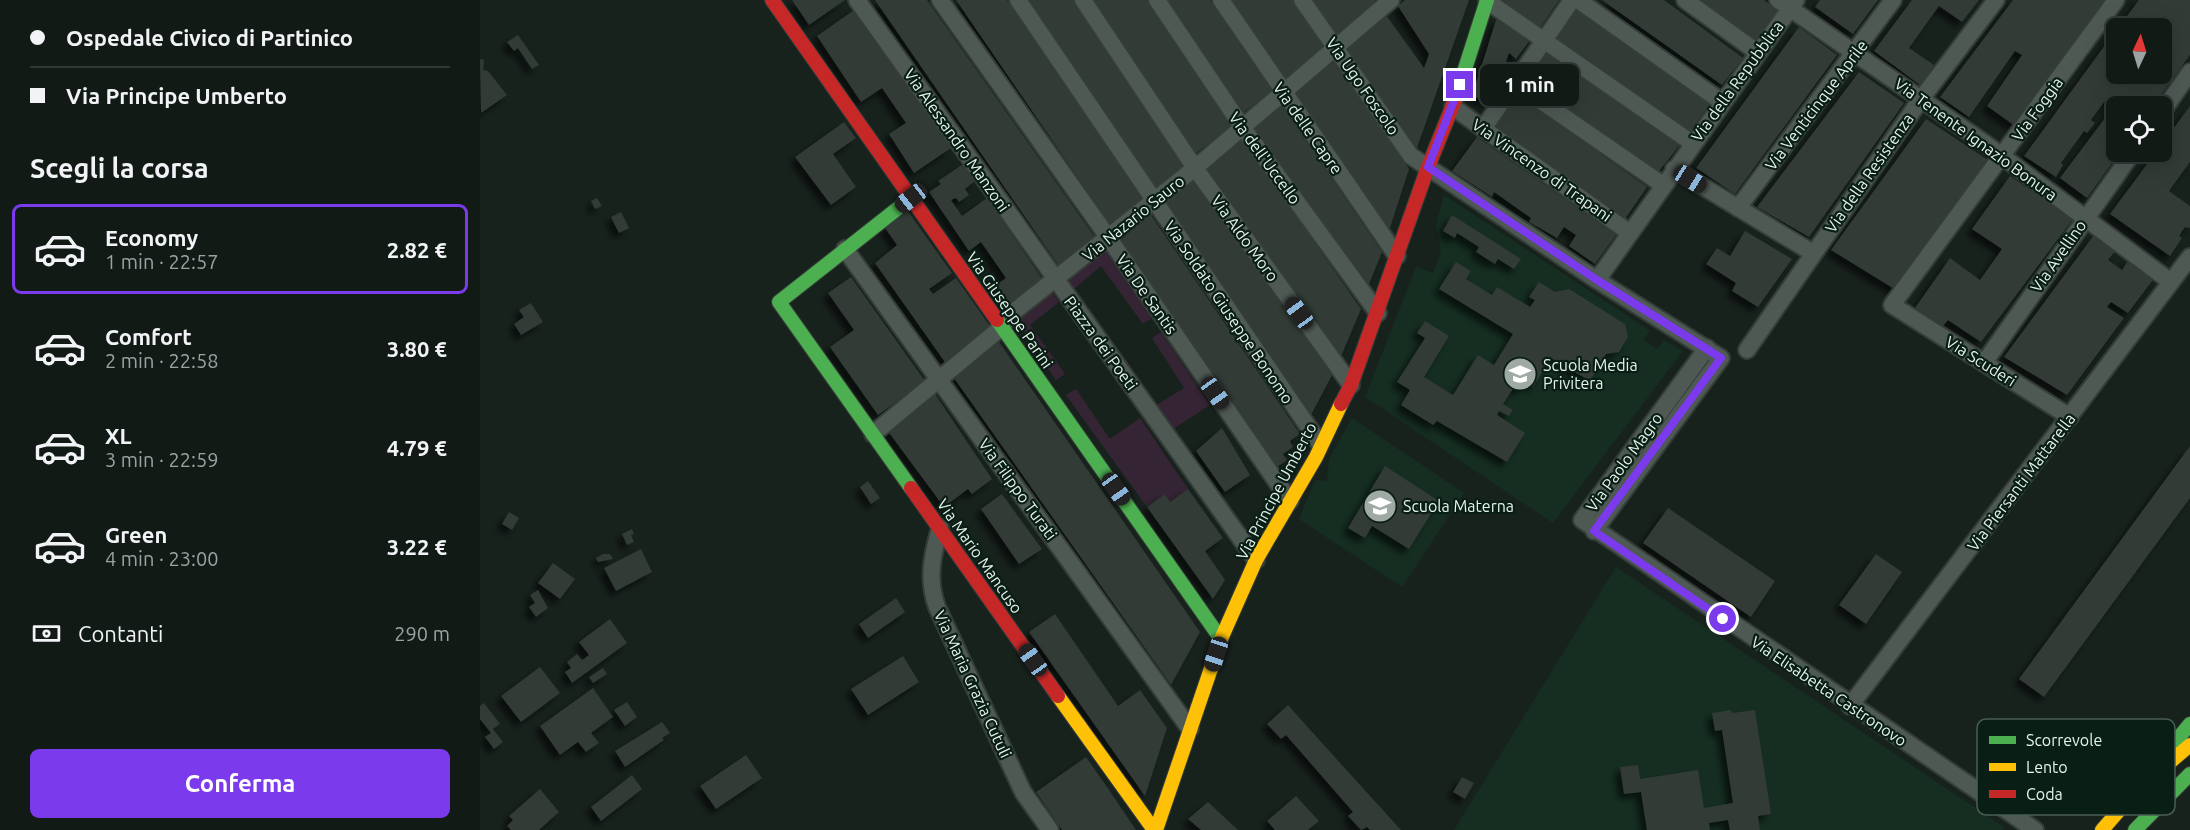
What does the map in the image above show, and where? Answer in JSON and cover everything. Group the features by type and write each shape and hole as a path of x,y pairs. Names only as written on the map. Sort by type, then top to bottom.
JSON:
{"street":[{"name":"Via Giuseppe Parini","path":"772,0 1221,639"},
{"name":"Via Alessandro Manzoni","path":"857,0 1056,280"},
{"name":"Via De Santis","path":"940,0 1108,237 1290,501"},
{"name":"Via Soldato Giuseppe Bonomo","path":"1018,0 1320,444"},
{"name":"Via Aldo Moro","path":"1083,0 1195,168 1351,385"},
{"name":"Via dell'Uccello","path":"1157,0 1243,128 1378,313"},
{"name":"Via delle Capre","path":"1221,0 1396,256"},
{"name":"Via Ugo Foscolo","path":"1302,0 1412,156 1428,167"},
{"path":"1483,129 1572,0"},
{"path":"1578,0 1722,102"},
{"path":"1685,0 1757,52"},
{"name":"Via Venticinque Aprile","path":"1738,208 1893,0"},
{"name":"Via della Resistenza","path":"1747,350 1921,99 1996,0"},
{"name":"Via Foggia","path":"1892,305 2116,0"},
{"path":"1487,1 1692,143"},
{"name":"Via Principe Umberto","path":"1155,830 1221,639 1256,560 1316,457 1320,444 1351,385 1428,167 1453,106 1487,1"},
{"name":"Via Nazario Sauro","path":"873,434 1002,327 1011,314 1154,202 1243,128 1386,2"},
{"name":"Via della Repubblica","path":"1597,280 1757,52 1788,3"},
{"name":"Via Tenente Ignazio Bonura","path":"1788,3 2171,282"},
{"path":"2172,98 2190,72"},
{"path":"1515,83 1663,185"},
{"name":"Via Vincenzo di Trapani","path":"1453,106 1630,233"},
{"name":"Via Avellino","path":"1984,363 2126,162"},
{"name":"Via Paolo Magro","path":"1428,167 1597,280 1707,348 1721,358 1594,531 1581,520 1707,348"},
{"path":"1674,169 1813,253"},
{"path":"845,249 911,198"},
{"name":"Via Mario Mancuso","path":"845,249 779,302 1155,830"},
{"name":"Via Filippo Turati","path":"845,249 1190,729"},
{"name":"Via Piersanti Mattarella","path":"1850,706 2190,257"},
{"name":"Piazza dei Poeti","path":"1056,280 1256,560"},
{"name":"Via Scuderi","path":"1892,305 2070,417"},
{"name":"Via Maria Grazia Cutuli","path":"940,528 931,560 931,588 934,598 1023,792 1050,830"},
{"name":"Via Elisabetta Castronovo","path":"1594,531 1977,791"},
{"path":"2175,743 2190,724"},
{"path":"2175,758 2190,745"},
{"path":"2175,789 2190,774"},
{"name":"Via Elisabetta Castronovo","path":"2013,815 2035,830"},
{"path":"2102,830 2115,815"},
{"path":"2134,830 2149,815"}],"shaded area":[{"name":"Scuola Media Privitera","path":"1444,195 1649,330 1644,340 1657,349 1664,340 1683,351 1553,523 1365,397 1416,267 1433,273 1441,252 1436,225"},
{"path":"1104,249 1152,318 1143,324 1101,266 1074,289 1067,279"},
{"path":"1052,292 1059,302 1030,325 1065,374 1056,380 1016,322"},
{"path":"1161,332 1210,405 1173,429 1155,406 1184,388 1152,338"},
{"path":"1076,389 1110,439 1140,418 1188,489 1170,502 1165,494 1147,507 1066,395"},
{"name":"Scuola Materna","path":"1352,418 1464,493 1402,587 1299,519 1315,480 1327,481 1329,459"},
{"path":"1616,567 1977,809 1977,815 1986,815 2004,827 2002,830 1454,830"}],"building":[{"path":"792,0 845,0 809,25"},
{"path":"875,0 927,0 1097,240 1061,269"},
{"path":"956,0 1007,0 1143,200 1111,226"},
{"path":"1027,0 1075,0 1185,164 1155,189"},
{"path":"1093,0 1148,0 1233,125 1196,153"},
{"path":"1167,0 1210,0 1272,91 1244,112"},
{"path":"1230,0 1293,0 1325,46 1284,80"},
{"path":"1313,0 1374,0 1376,3 1337,34"},
{"path":"1405,0 1469,0 1417,148 1346,49 1386,15 1424,68 1429,54 1398,6"},
{"path":"1504,0 1559,0 1540,28 1502,4"},
{"path":"1602,0 1664,0 1743,58 1722,85"},
{"path":"1699,0 1764,0 1778,10 1756,42"},
{"path":"1820,0 1878,0 1853,34 1815,7"},
{"path":"1912,0 1979,0 1962,22 1939,6 1909,48 1934,65 1920,85 1874,51"},
{"path":"2013,0 2106,0 2015,126 1987,106 2022,55 2015,51 1969,117 1940,97"},
{"path":"2139,0 2190,0 2190,55 2172,80 2172,18 2126,18"},
{"path":"857,8 951,148 914,173 889,134 906,123 882,88 861,102 817,36"},
{"path":"1579,8 1712,101 1690,132 1554,39"},
{"path":"1497,17 1530,40 1516,59 1509,53 1492,103 1472,96"},
{"path":"1799,27 1837,55 1735,194 1696,168"},
{"path":"518,35 539,65 532,69 518,48 514,51 507,42"},
{"path":"2106,44 2106,84 2169,84 2160,96 2106,96 2091,120 2095,123 2087,133 2084,131 2061,163 2063,165 2056,177 2024,156"},
{"path":"1546,51 1679,146 1659,171 1522,79"},
{"path":"480,59 484,60 483,70 488,71 507,95 481,113"},
{"path":"1335,61 1409,169 1389,231 1295,94"},
{"path":"1859,72 1904,103 1809,237 1757,207"},
{"path":"1516,94 1647,187 1625,219 1492,125"},
{"path":"1282,106 1382,252 1367,289 1255,129"},
{"path":"2190,106 2190,162 2169,191 2190,206 2190,228 2185,227 2179,236 2182,238 2170,256 2110,214 2149,162 2172,162 2172,130"},
{"path":"2106,117 2106,162 2113,162 2087,198 2060,178"},
{"path":"1926,119 1988,160 1896,290 1831,250"},
{"path":"844,122 856,138 833,154 856,187 831,205 795,157"},
{"path":"1477,137 1616,235 1595,264 1569,246 1576,235 1564,227 1557,238 1529,222 1531,218 1494,192 1492,197 1452,171"},
{"path":"1242,138 1361,309 1339,361 1206,167"},
{"path":"963,164 975,181 965,189 969,195 959,202 956,198 951,200 962,216 987,198 1045,283 1010,307 995,286 1006,278 981,242 969,251 929,192 941,184 938,181"},
{"path":"2010,176 2073,219 1981,342 1948,320 1943,326 1915,308 1950,258 1980,280 2002,249 1972,229"},
{"path":"1195,179 1332,375 1310,417 1164,204"},
{"path":"597,198 602,206 595,209 591,201"},
{"path":"907,210 952,273 929,289 933,294 956,278 990,326 947,365 875,263 897,245 885,228"},
{"path":"621,212 629,228 619,233 611,217"},
{"path":"1151,215 1300,434 1290,441 1293,447 1283,454 1287,460 1277,467 1121,240"},
{"path":"1452,215 1521,259 1514,269 1498,259 1495,264 1476,252 1479,247 1457,233 1455,238 1443,231"},
{"path":"1745,231 1792,259 1758,307 1732,291 1736,283 1706,264 1717,248 1730,256"},
{"path":"2094,235 2116,250 2108,260 2122,270 2129,259 2155,277 2128,313 2111,302 2107,307 2124,318 2067,395 2004,357"},
{"path":"1456,262 1471,271 1466,279 1492,295 1497,287 1530,307 1535,300 1529,297 1539,282 1555,292 1569,289 1625,324 1628,337 1619,352 1606,354 1590,381 1551,358 1533,387 1527,383 1520,390 1514,387 1503,404 1513,410 1509,416 1499,411 1497,415 1525,433 1507,462 1437,421 1433,425 1401,405 1410,390 1397,382 1425,338 1417,333 1425,321 1449,336 1424,377 1453,395 1478,355 1494,365 1513,334 1439,289"},
{"path":"851,277 925,381 878,415 830,347 854,330 828,293"},
{"path":"531,303 543,322 521,335 514,324 524,317 519,310"},
{"path":"999,342 1200,632 1171,685 954,378"},
{"path":"935,394 992,479 972,494 968,489 944,507 887,430"},
{"path":"1222,428 1250,475 1225,492 1196,451"},
{"path":"2190,446 2190,498 2044,697 2019,679"},
{"path":"1385,466 1439,501 1409,549 1372,526 1365,538 1348,528"},
{"path":"868,481 880,498 871,504 860,487"},
{"path":"1188,489 1223,538 1205,551 1225,580 1213,599 1147,507 1165,494 1170,502"},
{"path":"1002,494 1042,549 1019,564 981,509"},
{"path":"1668,508 1775,581 1751,617 1643,543"},
{"path":"509,512 519,518 512,530 502,524"},
{"path":"632,529 634,534 631,535 634,542 627,545 622,534"},
{"path":"641,549 652,572 616,591 604,568"},
{"path":"603,554 610,554 613,559 598,562 596,558"},
{"path":"1876,554 1902,572 1866,624 1839,605"},
{"path":"553,563 575,579 560,599 538,583"},
{"path":"538,590 548,608 536,617 529,607 535,603 530,595"},
{"path":"896,598 905,612 868,638 859,624"},
{"path":"1055,614 1118,706 1140,690 1167,728 1145,796 1029,632"},
{"path":"610,619 627,643 572,683 565,672 571,668 567,662 577,654 582,660 589,655 579,642"},
{"path":"903,656 919,682 868,715 851,689"},
{"path":"540,667 560,693 521,722 501,696"},
{"path":"603,668 607,674 593,683 589,677"},
{"path":"593,688 613,717 591,733 599,743 586,752 578,742 560,755 540,726"},
{"path":"627,702 637,717 625,726 614,710"},
{"path":"484,703 500,724 493,729 503,742 494,749 485,737 491,733 480,719 480,706"},
{"path":"1288,705 1401,830 1370,830 1367,827 1361,830 1348,816 1353,812 1286,735 1281,739 1267,724"},
{"path":"1731,710 1732,713 1755,710 1771,814 1758,816 1760,830 1730,830 1728,820 1709,823 1710,830 1647,830 1641,792 1624,794 1620,767 1638,765 1640,779 1698,770 1704,808 1733,803 1722,730 1715,731 1712,713"},
{"path":"662,722 670,733 662,738 664,740 625,767 615,751"},
{"path":"746,755 762,778 716,809 700,786"},
{"path":"1086,757 1136,830 1062,830 1036,792"},
{"path":"632,775 642,789 601,821 591,807"},
{"path":"1462,777 1474,783 1465,799 1453,792"},
{"path":"540,789 559,812 539,830 511,830 507,826 513,820 509,816"},
{"path":"1296,796 1319,821 1308,830 1275,830 1267,821"},
{"path":"1208,802 1238,830 1201,830 1188,819"}],"traffic: fast":[{"path":"1455,100 1487,0"},
{"path":"911,198 779,302 911,488"},
{"path":"997,320 1221,639"},
{"path":"2175,742 2190,724"},
{"path":"2175,789 2190,774"},
{"path":"2135,830 2150,815"}],"traffic: slow":[{"path":"1156,830 1221,639 1256,560 1316,457 1341,404"},
{"path":"1058,696 1154,830"},
{"path":"2175,758 2190,745"},
{"path":"2102,830 2115,815"}],"traffic: jam":[{"path":"772,0 997,320"},
{"path":"1341,404 1351,385 1428,167 1455,100"},
{"path":"911,488 1058,696"}],"place":[{"name":"Scuola Media Privitera","path":"1520,374"},
{"name":"Scuola Materna","path":"1380,506"}],"route":[{"path":"1460,85 1428,167 1597,280 1721,358 1594,531 1723,619"}]}
